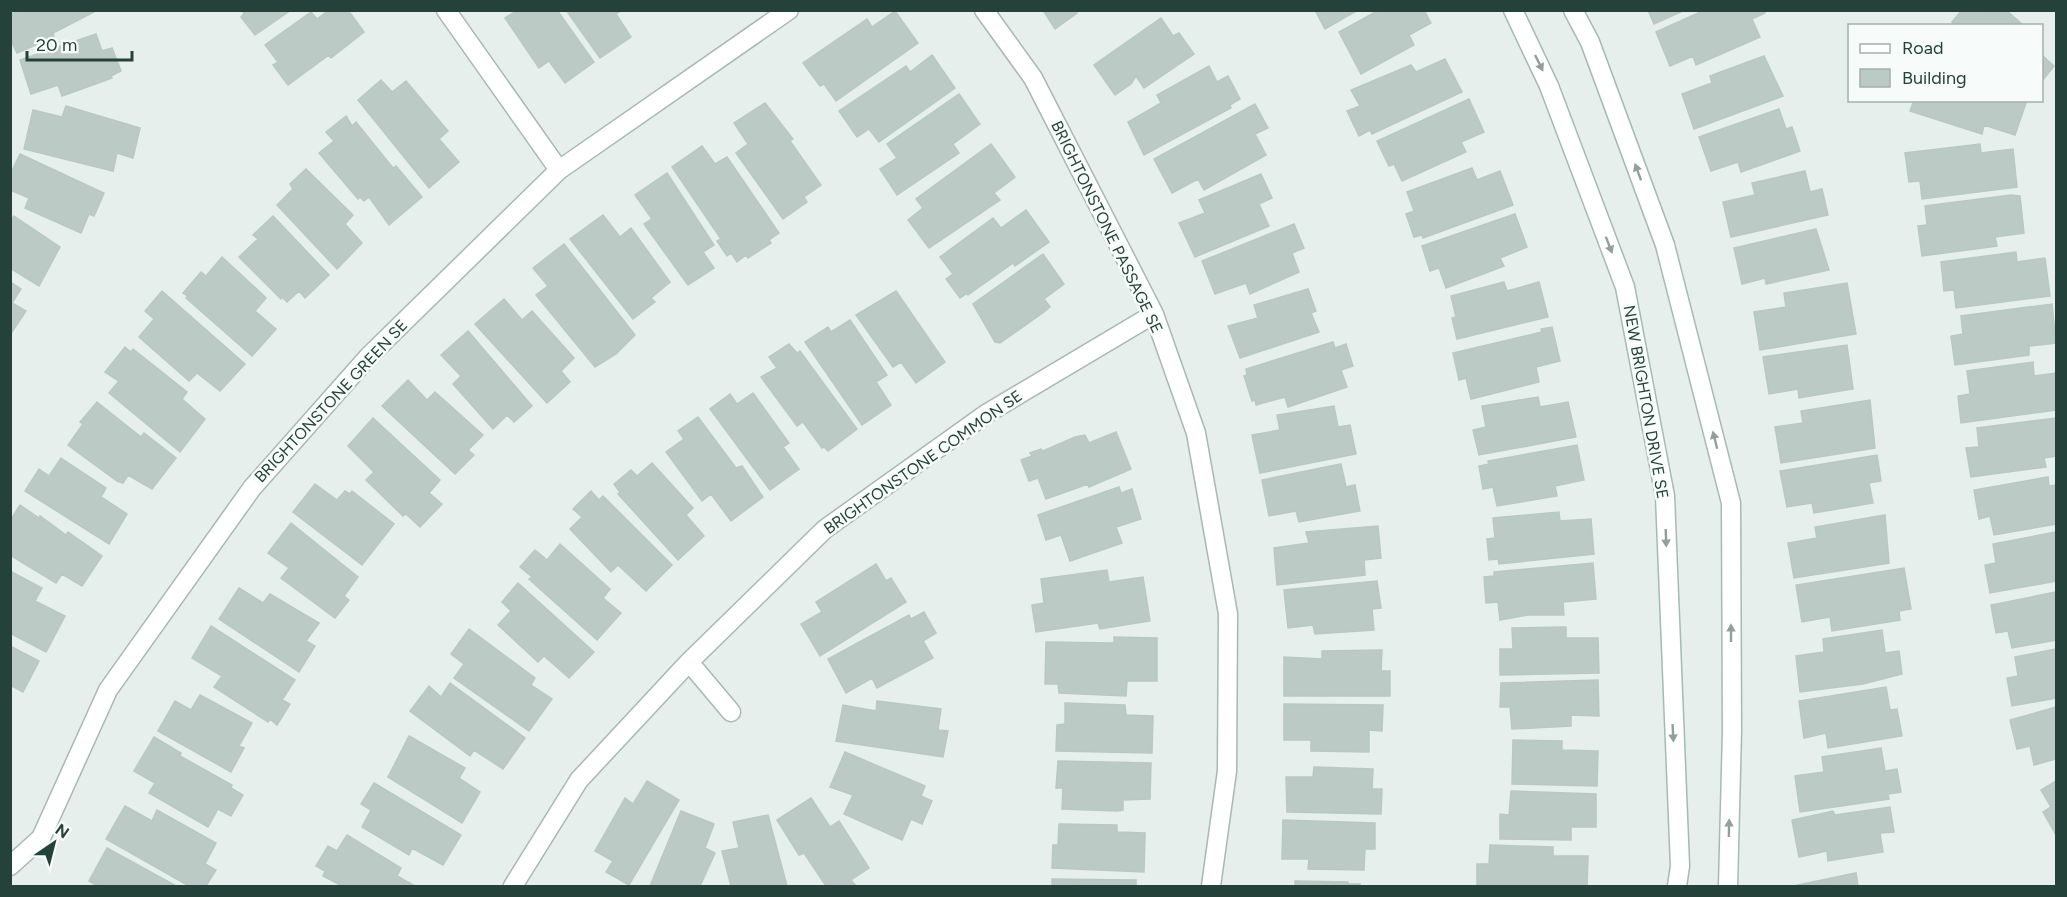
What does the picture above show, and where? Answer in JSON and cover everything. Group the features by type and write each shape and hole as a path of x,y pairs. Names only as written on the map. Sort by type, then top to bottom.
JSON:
{"street":[{"path":"446,10 559,170"},
{"name":"BRIGHTONSTONE GREEN SE","path":"10,866 41,838 108,690 252,488 369,356 559,170 789,10"},
{"name":"BRIGHTONSTONE PASSAGE SE","path":"984,10 1033,78 1154,314 1196,433 1228,614 1227,771 1211,886"},
{"name":"NEW BRIGHTON DRIVE SE","path":"1513,10 1549,86 1625,287 1665,496 1680,866 1677,886"},
{"path":"1573,10 1590,42 1665,245 1731,504 1732,731 1728,886"},
{"name":"BRIGHTONSTONE COMMON SE","path":"513,886 579,780 689,662 825,529 986,414 1154,314"},
{"path":"689,662 731,712"}],"building":[{"path":"19,10 93,10 94,12 53,33 54,37 17,53 10,39 10,15"},
{"path":"242,10 291,10 255,35 241,17 244,14"},
{"path":"329,10 348,10 364,32 331,58 329,55 288,85 273,65 278,62 265,45 311,12 317,19"},
{"path":"518,10 557,10 594,62 565,83 549,61 539,68 505,18"},
{"path":"566,10 622,10 616,14 631,37 600,58"},
{"path":"1043,10 1077,10 1077,13 1055,29"},
{"path":"1315,10 1358,10 1325,29"},
{"path":"1379,10 1424,10 1431,23 1409,35 1414,45 1361,74 1339,32"},
{"path":"1648,10 1685,10 1654,24"},
{"path":"1705,10 1763,10 1765,13 1752,19 1760,37 1696,65 1693,56 1670,66 1656,32"},
{"path":"1962,10 1974,10 1977,13 1980,10 2006,10 2022,24 1954,24 1952,22"},
{"path":"895,11 918,43 836,101 824,84 820,86 803,63 867,19 872,27"},
{"path":"1161,18 1173,36 1179,33 1194,54 1144,88 1136,76 1131,84 1115,95 1094,65"},
{"path":"96,34 102,51 112,48 121,71 111,76 112,78 62,96 58,85 31,94 20,60"},
{"path":"932,55 955,88 879,142 869,129 857,137 839,111 906,66 910,72"},
{"path":"1764,56 1783,96 1694,129 1682,94 1712,83 1710,76"},
{"path":"2043,56 2054,66 2043,80"},
{"path":"1445,59 1462,92 1372,134 1370,130 1359,136 1347,111 1360,106 1351,90 1411,65 1416,72"},
{"path":"1209,66 1217,82 1228,76 1240,99 1230,105 1231,108 1144,155 1128,122 1161,103 1157,95"},
{"path":"381,80 392,92 406,81 448,131 439,139 459,162 429,188 358,100"},
{"path":"959,94 980,124 953,144 959,153 897,195 880,169 897,158 887,144"},
{"path":"1469,99 1484,132 1461,142 1466,152 1402,181 1394,164 1389,166 1377,141"},
{"path":"1913,102 2026,102 2015,135 1984,125 1982,134 1910,111"},
{"path":"765,103 793,139 790,141 821,185 804,197 807,202 783,219 736,153 748,144 734,123"},
{"path":"1255,104 1268,128 1255,134 1266,155 1204,190 1198,179 1172,193 1154,159"},
{"path":"66,106 140,128 133,158 117,153 113,171 24,149 33,110 62,117"},
{"path":"1779,109 1786,129 1792,127 1800,151 1741,172 1738,162 1711,171 1699,137"},
{"path":"346,116 352,126 356,122 393,168 396,166 422,197 389,225 369,197 364,201 360,197 358,199 319,153 334,141 326,132"},
{"path":"991,144 1015,177 994,193 1000,200 929,248 908,220 923,208 916,199"},
{"path":"1980,144 1981,153 2013,149 2017,187 1922,199 1920,181 1909,182 1905,153"},
{"path":"702,146 715,164 727,157 779,233 769,240 771,243 748,258 746,255 737,262 731,253 727,256 717,241 721,239 672,167"},
{"path":"20,154 104,193 94,216 89,214 81,233 25,208 29,198 10,190 10,175"},
{"path":"1472,168 1477,180 1500,171 1513,205 1423,238 1422,235 1414,237 1406,214 1414,211 1407,192"},
{"path":"306,169 353,215 345,224 362,243 337,269 277,205 293,189 290,184"},
{"path":"1805,171 1810,192 1822,189 1828,215 1731,237 1723,202 1755,195 1752,183"},
{"path":"667,173 714,245 703,252 714,268 688,285 644,224 652,219 635,195"},
{"path":"1261,174 1272,198 1259,204 1269,226 1195,257 1179,223 1205,213 1199,200"},
{"path":"2011,195 2020,196 2024,233 1995,237 1997,246 1922,256 1918,226 1927,225 1925,206"},
{"path":"1026,210 1049,242 1015,266 1013,263 968,295 960,298 946,279 953,274 940,257 993,218 1001,228"},
{"path":"1515,214 1527,247 1500,258 1504,266 1446,288 1439,268 1430,271 1422,246"},
{"path":"603,215 620,237 631,228 670,282 651,298 655,302 633,319 570,239"},
{"path":"14,216 60,247 39,286 10,268 10,221"},
{"path":"273,216 329,275 305,298 299,291 287,302 282,297 281,299 239,257 258,239 253,235"},
{"path":"1294,224 1304,248 1292,253 1299,272 1250,294 1246,283 1215,294 1202,261"},
{"path":"1816,229 1829,270 1766,284 1765,278 1742,284 1734,248"},
{"path":"564,244 635,335 616,354 595,367 536,295 548,286 533,268"},
{"path":"2016,252 2017,262 2045,258 2050,296 1956,308 1954,290 1944,291 1941,262"},
{"path":"1043,254 1064,284 1044,299 1050,307 1000,343 995,342 973,304"},
{"path":"222,257 266,298 255,311 276,329 252,356 183,293 201,272 206,276"},
{"path":"10,282 21,289 12,303 26,311 10,335"},
{"path":"1504,282 1507,291 1539,282 1548,317 1457,339 1452,318 1456,317 1451,296"},
{"path":"1847,283 1856,334 1760,350 1754,312 1786,307 1784,293"},
{"path":"1308,289 1316,311 1311,313 1319,332 1240,358 1228,326 1258,318 1254,305"},
{"path":"162,291 245,364 220,391 197,373 189,381 139,337 154,319 145,311"},
{"path":"896,291 945,362 916,383 901,362 893,367 856,315"},
{"path":"504,299 522,320 532,311 574,358 561,371 570,382 547,403 475,324"},
{"path":"2052,304 2056,343 2029,346 2029,355 1955,365 1951,336 1963,334 1961,316"},
{"path":"850,320 887,375 876,382 891,405 862,425 805,342 828,327 831,332"},
{"path":"1552,327 1560,361 1536,367 1539,382 1471,399 1466,378 1459,380 1453,353 1542,332 1541,329"},
{"path":"468,331 532,406 514,422 507,415 493,429 453,384 461,376 441,355"},
{"path":"1333,342 1335,348 1346,344 1353,366 1341,370 1347,387 1288,407 1285,397 1256,405 1255,400 1252,401 1244,376 1247,375 1246,369"},
{"path":"789,344 797,353 800,351 857,429 828,451 822,448 803,422 797,426 761,377 777,368 769,357"},
{"path":"1847,345 1853,389 1799,398 1798,389 1769,394 1763,357"},
{"path":"125,347 131,352 133,349 187,392 182,399 205,419 180,452 109,393 119,381 105,372"},
{"path":"2033,362 2034,376 2056,373 2056,410 1961,423 1958,396 1970,394 1967,371"},
{"path":"408,380 427,400 435,392 483,435 468,450 474,455 455,474 382,406"},
{"path":"753,393 789,443 783,447 799,469 770,490 710,409 730,394 737,404"},
{"path":"1538,397 1540,407 1568,402 1576,437 1479,455 1473,430 1486,427 1482,406"},
{"path":"1870,400 1875,448 1781,463 1775,427 1803,423 1801,411"},
{"path":"97,402 141,437 144,433 176,458 152,489 128,475 123,483 117,481 68,445 83,424 80,422"},
{"path":"1334,406 1338,427 1350,425 1356,454 1260,473 1252,435 1280,430 1277,415"},
{"path":"698,417 736,468 742,466 763,497 731,521 711,494 702,501 666,452 684,439 678,431"},
{"path":"373,418 440,480 429,493 442,504 420,527 406,514 403,516 366,480 374,472 348,446"},
{"path":"2056,418 2056,456 2044,458 2046,467 1971,477 1966,448 1979,447 1977,428"},
{"path":"1116,432 1131,469 1089,487 1088,484 1046,499 1038,478 1029,481 1021,460 1032,456 1030,453 1041,449 1043,451 1075,437 1085,435 1089,443"},
{"path":"1577,445 1584,480 1555,486 1557,496 1497,506 1493,487 1483,489 1479,466 1489,464 1488,461"},
{"path":"1877,455 1881,481 1869,483 1873,503 1814,513 1812,503 1787,507 1780,471"},
{"path":"61,458 106,488 101,497 127,514 109,544 25,491 39,469 49,476"},
{"path":"652,463 693,508 686,515 704,536 678,560 618,494 620,492 614,484 631,470 637,476"},
{"path":"1341,464 1346,487 1355,485 1360,511 1299,522 1296,511 1269,516 1262,480"},
{"path":"2048,477 2049,486 2056,485 2056,524 1994,535 1990,516 1979,519 1974,490"},
{"path":"315,484 337,500 345,491 350,494 352,491 394,524 362,565 293,512"},
{"path":"1119,487 1121,493 1132,489 1141,519 1116,527 1122,543 1070,561 1061,535 1046,540 1038,515"},
{"path":"591,491 599,500 603,496 672,565 646,591 618,565 611,572 570,529 582,517 573,509"},
{"path":"20,505 66,535 68,532 102,556 82,586 62,574 56,583 10,555 10,521"},
{"path":"1559,512 1560,521 1591,519 1594,554 1499,564 1498,559 1489,560 1487,539 1495,538 1493,518"},
{"path":"1885,515 1889,563 1794,578 1788,543 1817,538 1815,527"},
{"path":"291,523 358,577 344,596 349,600 335,618 281,578 289,568 268,553"},
{"path":"1378,526 1381,558 1364,560 1365,575 1277,585 1274,548 1309,543 1306,532"},
{"path":"2056,532 2056,581 1990,593 1985,565 1996,563 1993,544"},
{"path":"560,544 610,589 603,598 621,613 597,640 529,579 532,577 520,567 535,550 547,560"},
{"path":"1593,563 1596,599 1563,602 1564,615 1528,615 1500,620 1498,602 1486,603 1484,577 1494,576 1494,572"},
{"path":"876,564 886,581 891,578 906,602 820,656 801,624 822,612 816,602"},
{"path":"1904,568 1911,609 1899,611 1900,620 1832,631 1830,617 1802,622 1796,585"},
{"path":"1107,570 1109,582 1143,577 1150,621 1100,629 1098,623 1036,632 1032,605 1044,603 1041,579"},
{"path":"10,571 42,588 35,601 65,616 46,652 10,633"},
{"path":"1377,581 1381,608 1372,609 1374,630 1315,634 1313,625 1288,628 1284,590"},
{"path":"518,583 594,652 569,678 544,656 538,662 498,625 511,611 502,602"},
{"path":"239,588 263,603 270,594 319,623 306,641 315,646 299,672 219,619"},
{"path":"2056,592 2056,640 2012,648 2008,631 1996,633 1991,605"},
{"path":"924,612 936,633 923,641 933,658 877,688 872,678 846,693 828,659 909,615 911,619"},
{"path":"211,626 295,680 282,700 290,704 277,725 270,719 268,722 214,687 222,676 192,658"},
{"path":"1566,627 1566,638 1598,638 1599,673 1500,675 1500,649 1513,649 1512,628"},
{"path":"469,629 535,678 531,685 552,699 529,731 454,678 464,664 451,654"},
{"path":"1882,630 1885,653 1899,651 1902,674 1863,684 1800,692 1796,656 1824,652 1823,639"},
{"path":"1114,637 1157,638 1157,681 1127,681 1126,696 1059,693 1058,684 1045,684 1046,642 1114,643"},
{"path":"10,646 39,661 23,692 10,685"},
{"path":"2056,649 2056,698 2012,706 2007,678 2018,676 2015,657"},
{"path":"1382,650 1381,671 1390,671 1390,696 1284,696 1284,657 1322,659 1322,651"},
{"path":"1598,680 1599,716 1571,715 1571,726 1512,729 1510,707 1500,707 1501,683"},
{"path":"450,683 525,738 503,769 474,750 470,756 410,711 429,686 441,697"},
{"path":"1886,687 1890,710 1897,709 1902,736 1828,748 1826,733 1804,738 1799,701"},
{"path":"200,695 252,723 239,746 244,748 231,772 158,731 175,701 191,710"},
{"path":"877,701 941,709 938,730 948,731 943,757 836,741 843,705 876,711"},
{"path":"1065,703 1125,705 1126,715 1153,716 1152,753 1056,751 1057,725 1065,724"},
{"path":"1284,704 1383,705 1382,731 1369,730 1369,752 1311,751 1311,740 1284,740"},
{"path":"2056,707 2056,759 2034,765 2030,746 2017,749 2010,720"},
{"path":"409,736 465,768 459,778 480,792 462,823 388,777"},
{"path":"154,737 181,753 180,756 232,785 231,788 243,795 231,816 218,809 208,827 149,793 155,783 134,771"},
{"path":"1513,740 1562,741 1562,750 1598,751 1597,786 1512,784"},
{"path":"1881,748 1885,771 1897,769 1901,792 1888,794 1889,799 1800,812 1795,776 1824,772 1822,757"},
{"path":"845,752 925,786 921,796 932,801 922,824 911,819 902,840 844,814 853,795 830,787"},
{"path":"1058,761 1151,763 1150,799 1123,800 1123,810 1117,811 1062,809 1063,788 1056,788"},
{"path":"1314,767 1373,769 1372,789 1382,789 1381,814 1287,812 1286,777 1313,777"},
{"path":"647,781 679,800 629,885 606,872 613,861 595,851 625,798 633,804"},
{"path":"2056,781 2056,835 2043,812 2051,807 2041,790"},
{"path":"374,783 461,835 443,865 412,848 409,855 362,827 371,810 361,804"},
{"path":"1511,791 1596,794 1596,827 1571,827 1571,840 1500,839 1500,814 1509,815"},
{"path":"811,798 830,827 839,821 869,868 851,880 856,886 826,886 804,853 799,855 777,820"},
{"path":"125,806 152,821 157,810 216,843 205,864 216,870 206,886 189,886 106,839"},
{"path":"1890,807 1894,832 1880,833 1883,852 1828,861 1827,851 1799,857 1792,820 1833,811 1835,815"},
{"path":"681,811 714,824 705,848 715,853 700,886 650,886"},
{"path":"768,815 787,886 731,886 722,851 739,848 733,822"},
{"path":"1283,820 1375,823 1375,849 1365,849 1364,870 1308,869 1309,859 1282,859"},
{"path":"1059,824 1117,825 1117,832 1145,833 1144,872 1052,868 1053,845 1058,845"},
{"path":"347,835 401,868 397,876 415,886 342,886 323,876 325,871 316,866 328,846 337,851"},
{"path":"1490,845 1553,847 1553,856 1588,856 1587,886 1477,886 1477,864 1489,864"},
{"path":"107,848 176,886 98,886 89,881"},
{"path":"1856,873 1858,886 1793,886"},
{"path":"1052,879 1136,880 1136,886 1052,886"},
{"path":"1295,881 1348,882 1348,884 1360,884 1360,886 1295,886"}]}
